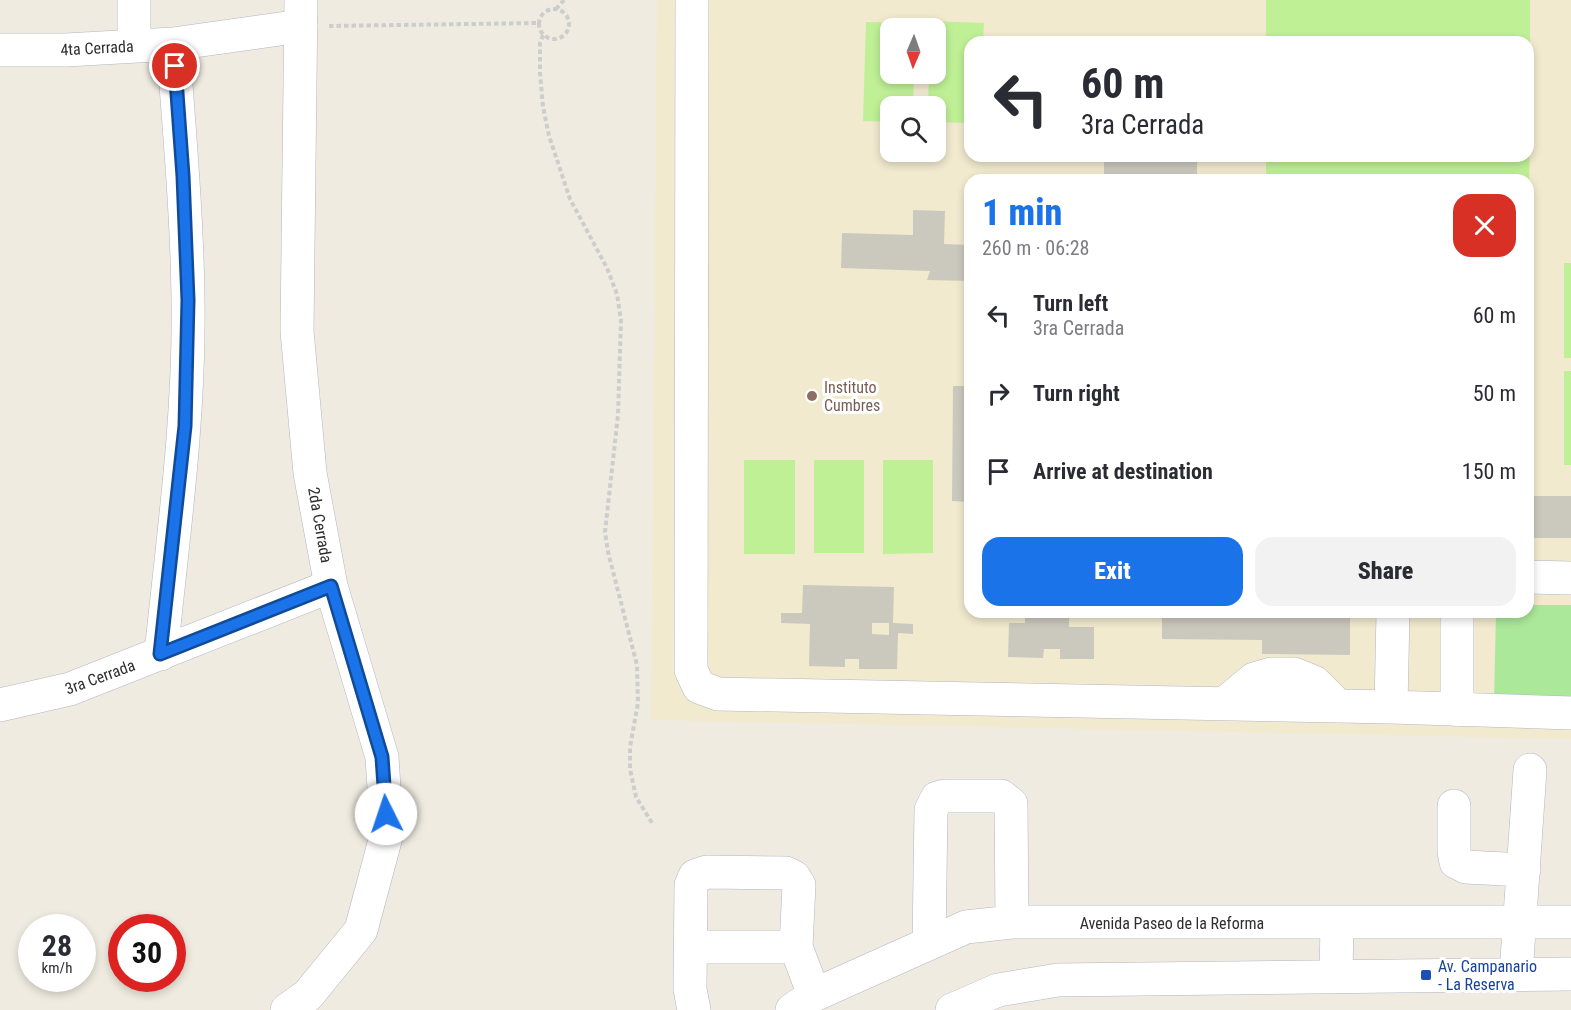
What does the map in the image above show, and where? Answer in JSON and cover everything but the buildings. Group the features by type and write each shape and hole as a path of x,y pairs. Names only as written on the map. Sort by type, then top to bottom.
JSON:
{"street":[{"path":"134,0 134,46"},
{"path":"692,0 691,670 699,687 718,694 1456,710 1569,710"},
{"name":"4ta Cerrada","path":"0,50 66,50 173,44 301,13"},
{"name":"2da Cerrada","path":"287,1010 308,995 361,930 387,833 382,757 331,586 310,473 297,331 301,13"},
{"path":"160,654 185,426 188,300 183,176 173,44"},
{"path":"1534,577 1571,578"},
{"name":"3ra Cerrada","path":"0,705 70,689 331,586"},
{"path":"1391,707 1393,618"},
{"path":"1456,710 1457,618"},
{"path":"1516,974 1530,770"},
{"path":"929,943 932,810 938,798 945,796 1001,796 1011,804 1012,922"},
{"path":"1454,806 1456,862 1466,867 1524,870"},
{"path":"694,1010 690,990 691,885 695,876 707,872 786,873 794,877 799,885 796,947 803,1002"},
{"name":"Avenida Paseo de la Reforma","path":"803,1002 966,927 1012,922 1571,922"},
{"path":"1336,976 1337,923"},
{"path":"691,947 796,947"},
{"path":"952,1010 998,990 1058,980 1571,974"}],"path":[{"path":"556,9 564,0"},
{"path":"543,35 550,39 559,38 566,33 569,26 568,18 563,12 556,9 546,10 541,15 539,23 543,35 540,43 540,73 549,136 570,200 617,294 621,320 618,415 605,532 637,665 638,703 630,747 630,769 636,797 652,823"},
{"path":"301,13 539,23"}],"shaded area":[{"name":"Instituto Cumbres","path":"657,0 1571,0 1571,739 651,720"}],"green space":[{"path":"1266,0 1530,0 1530,36 1266,36"},
{"path":"866,22 880,22 880,84 914,84 913,96 880,96 880,122 863,121"},
{"path":"946,22 984,23 983,36 964,36 964,123 946,122 946,96 928,96 929,84 946,84"},
{"path":"1266,162 1529,162 1529,174 1266,174"},
{"path":"1564,263 1571,263 1571,358 1564,358"},
{"path":"1564,371 1571,371 1571,465 1564,465"},
{"path":"744,460 795,460 795,554 744,554"},
{"path":"814,460 864,460 864,553 814,553"},
{"path":"883,460 933,460 933,553 883,554"},
{"path":"1534,605 1571,605 1571,701 1494,700 1496,618 1534,618"}],"place":[{"name":"Instituto Cumbres","path":"812,396"},
{"name":"Av. Campanario - La Reserva","path":"1426,975"}],"route":[{"path":"175,66 183,176 188,300 185,426 160,654 331,586 382,757 386,814"}]}
